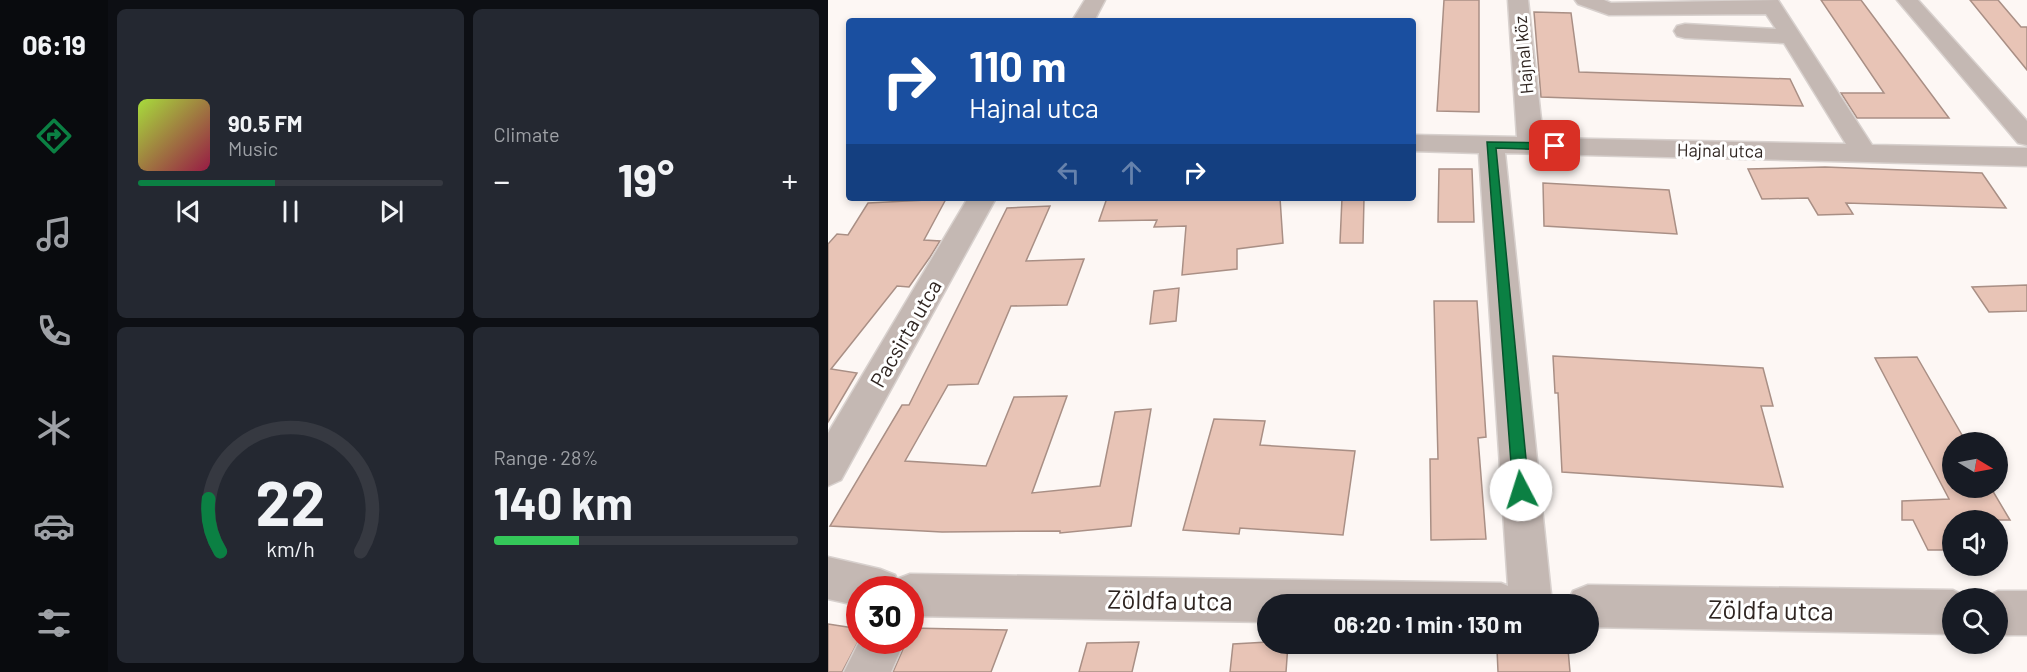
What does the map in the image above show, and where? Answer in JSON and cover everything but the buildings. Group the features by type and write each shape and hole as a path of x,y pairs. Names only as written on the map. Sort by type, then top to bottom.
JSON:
{"street":[{"path":"1085,18 1095,0"},
{"name":"Hajnal köz","path":"1518,0 1531,146"},
{"path":"1585,0 1609,9 1771,4 1865,154"},
{"path":"1906,0 2027,137"},
{"path":"1666,31 1726,31 1749,37 1791,36"},
{"path":"2000,106 2027,108"},
{"name":"Hajnal utca","path":"1416,143 2027,158"},
{"path":"1491,145 1530,594"},
{"name":"Pacsirta utca","path":"828,468 980,201"},
{"path":"828,578 846,582"},
{"name":"Zöldfa utca","path":"924,595 1257,600"},
{"name":"Zöldfa utca","path":"1599,606 1942,612"},
{"path":"2008,613 2027,613"},
{"path":"867,672 876,654"}],"route":[{"path":"1521,490 1491,145 1555,146"}]}
